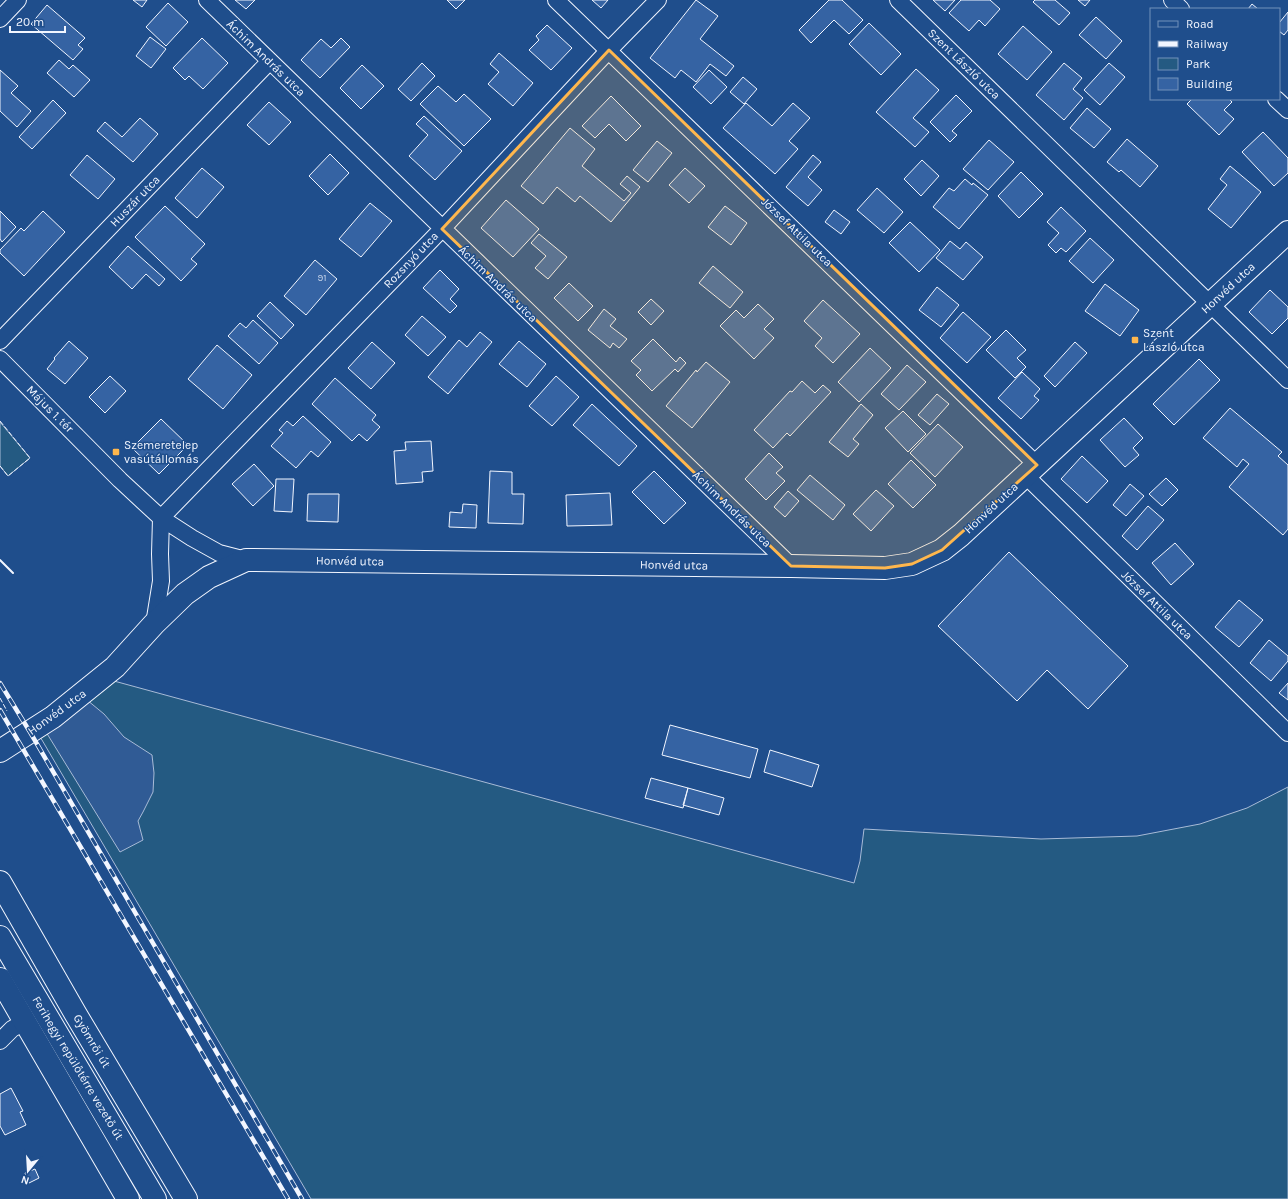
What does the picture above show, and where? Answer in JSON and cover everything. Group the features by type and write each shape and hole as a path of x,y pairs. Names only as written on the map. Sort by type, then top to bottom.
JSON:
{"street":[{"path":"0,19 18,0"},
{"name":"Áchim András utca","path":"206,0 791,566"},
{"name":"József Attila utca","path":"556,0 609,50 1031,471 1288,733"},
{"name":"Rozsnyó utca","path":"161,518 442,229 609,50 658,0"},
{"name":"Szent László utca","path":"898,0 1288,380"},
{"path":"1172,0 1180,8"},
{"name":"Huszár utca","path":"0,341 270,61"},
{"path":"1277,100 1288,110"},
{"name":"Honvéd utca","path":"0,751 52,717 115,667 154,624 185,594 209,577 246,560 885,568 912,564 942,550 952,543 1288,232"},
{"name":"Május 1. tér","path":"0,359 120,480 161,518"},
{"path":"161,518 192,538 219,552 246,560"},
{"path":"154,624 161,581 161,518"},
{"name":"Gyömrői út","path":"0,882 75,1013 186,1199"},
{"name":"Ferihegyi repülőtérre vezető út","path":"0,937 156,1199"},
{"path":"0,979 128,1199"},
{"path":"0,1041 12,1029 24,1022"}],"highlighted area":[{"path":"609,50 1037,465 942,550 912,564 885,568 791,566 442,229"}],"green space":[{"path":"0,422 30,458 8,476 0,466"},
{"path":"103,678 854,883 860,861 864,829 1041,839 1137,836 1200,824 1247,808 1288,787 1288,1199 311,1199 42,740 34,729"}],"shaded area":[{"path":"87,700 104,714 124,737 152,755 154,773 153,792 138,821 143,840 120,852 46,732"}],"building":[{"path":"133,0 147,0 142,7"},
{"path":"235,0 255,0 246,9"},
{"path":"447,0 465,0 456,9"},
{"path":"592,0 608,0 601,8"},
{"path":"696,0 718,16 700,39 734,66 726,76 710,64 696,82 681,70 675,78 650,58"},
{"path":"829,0 842,0 863,20 849,34 834,20 811,43 799,30"},
{"path":"933,0 955,0 945,11"},
{"path":"961,0 990,0 1000,9 985,26 979,20 969,31 949,13"},
{"path":"1035,0 1055,0 1070,13 1059,25 1033,2"},
{"path":"1078,0 1090,0 1085,6"},
{"path":"168,3 188,22 166,46 146,27"},
{"path":"1252,4 1257,8 1249,8"},
{"path":"47,5 85,38 78,45 83,49 73,60 31,24"},
{"path":"1288,12 1288,30 1284,35 1280,32 1280,22"},
{"path":"1096,17 1122,41 1106,59 1079,35"},
{"path":"869,23 901,54 881,75 849,44"},
{"path":"547,25 572,48 551,70 529,50 539,40 536,36"},
{"path":"1023,26 1052,52 1027,80 998,54"},
{"path":"150,37 166,49 151,68 136,56"},
{"path":"202,38 228,63 203,89 189,76 185,80 173,68"},
{"path":"341,38 350,47 320,78 301,60 321,39 331,48"},
{"path":"499,53 533,83 513,106 488,84 499,72 490,64"},
{"path":"59,60 69,69 73,65 90,80 74,97 47,73"},
{"path":"422,63 435,76 411,101 398,89"},
{"path":"1064,63 1082,78 1073,89 1083,98 1064,120 1036,95"},
{"path":"1109,63 1125,77 1100,105 1084,90"},
{"path":"362,65 384,86 361,109 340,88"},
{"path":"916,69 939,90 913,118 929,132 915,147 876,112"},
{"path":"0,70 18,86 11,93 31,111 17,127 0,111"},
{"path":"709,70 727,87 711,104 693,87"},
{"path":"743,77 757,89 744,104 730,92"},
{"path":"438,86 456,102 464,94 491,119 464,146 420,104"},
{"path":"956,95 972,111 952,131 957,135 950,142 930,122"},
{"path":"611,96 641,126 626,141 609,124 595,138 582,126"},
{"path":"53,100 66,113 32,149 19,137"},
{"path":"1191,100 1230,100 1232,102 1224,110 1234,119 1219,135 1187,104"},
{"path":"269,102 291,122 269,145 247,125"},
{"path":"746,103 772,126 793,103 810,118 789,141 798,149 775,174 723,128"},
{"path":"1087,108 1111,129 1094,148 1070,128"},
{"path":"424,116 462,151 435,180 409,156 428,135 416,124"},
{"path":"140,118 158,134 133,162 97,131 105,122 122,137"},
{"path":"570,128 595,149 582,166 624,201 631,193 620,184 627,176 640,187 611,222 580,196 575,202 557,187 543,204 521,186"},
{"path":"1263,132 1288,158 1288,173 1274,186 1242,152"},
{"path":"1127,139 1158,166 1140,187 1121,170 1119,172 1107,162"},
{"path":"989,140 1014,162 988,190 963,169"},
{"path":"657,141 672,153 648,182 633,170"},
{"path":"330,154 349,173 328,195 309,176"},
{"path":"87,155 115,179 98,199 70,175"},
{"path":"813,155 821,162 808,177 822,190 808,206 786,187"},
{"path":"922,160 939,176 921,196 904,179"},
{"path":"1230,166 1261,192 1231,228 1208,209 1227,185 1220,179"},
{"path":"202,168 224,187 197,218 175,198"},
{"path":"685,168 705,186 689,203 669,185"},
{"path":"1021,172 1043,194 1019,218 998,196"},
{"path":"965,179 972,185 973,183 988,195 959,229 933,207 949,188 954,191"},
{"path":"877,188 903,212 884,233 857,210"},
{"path":"506,200 539,229 513,257 481,228"},
{"path":"370,203 392,221 361,257 339,239"},
{"path":"165,206 205,244 191,259 197,264 181,281 135,237"},
{"path":"725,206 747,223 731,245 708,227"},
{"path":"1061,207 1086,231 1066,252 1061,248 1056,253 1048,245 1059,233 1047,222"},
{"path":"834,210 850,222 841,234 825,222"},
{"path":"0,211 16,227 2,242 0,239"},
{"path":"43,211 65,232 24,276 0,253 0,250 21,228 24,231"},
{"path":"910,222 940,250 919,272 889,243"},
{"path":"539,234 567,257 548,279 535,268 546,256 531,243"},
{"path":"1090,238 1114,260 1093,283 1069,261"},
{"path":"950,241 960,249 966,242 983,257 963,280 936,258"},
{"path":"128,246 165,279 159,286 146,274 132,289 109,267"},
{"path":"315,260 337,279 306,315 284,296"},
{"path":"713,266 743,292 730,308 699,283"},
{"path":"440,270 459,289 450,299 457,306 450,313 423,288"},
{"path":"569,283 593,306 578,321 554,298"},
{"path":"1105,284 1139,310 1120,336 1085,311"},
{"path":"937,287 959,305 941,327 919,310"},
{"path":"1270,290 1288,307 1288,318 1272,334 1249,312"},
{"path":"651,299 664,311 651,325 638,312"},
{"path":"823,300 860,334 833,363 815,346 822,338 804,321"},
{"path":"270,302 294,325 281,339 257,316"},
{"path":"758,304 774,319 764,329 774,338 754,359 720,326 736,310 744,318"},
{"path":"604,309 616,319 610,326 627,339 619,348 613,343 610,348 588,330"},
{"path":"963,312 991,337 967,363 940,338"},
{"path":"422,316 446,337 428,356 405,335"},
{"path":"253,320 278,343 259,364 228,336 240,323 246,328"},
{"path":"1006,330 1026,350 1017,358 1026,367 1015,378 986,350"},
{"path":"480,332 492,342 448,394 428,377 459,340 467,347"},
{"path":"653,339 676,362 680,357 686,363 678,372 675,369 652,391 636,375 641,370 631,361"},
{"path":"69,341 88,358 65,384 47,369 55,359 54,358"},
{"path":"519,341 546,364 527,387 499,364"},
{"path":"372,342 395,363 371,389 348,368"},
{"path":"1075,342 1087,353 1055,387 1044,376"},
{"path":"217,345 252,375 223,409 188,379"},
{"path":"870,348 891,368 859,402 838,382"},
{"path":"1199,359 1220,380 1174,425 1153,404"},
{"path":"706,362 730,382 692,428 666,406 696,370 697,372"},
{"path":"907,365 926,382 899,410 881,394"},
{"path":"1022,372 1040,389 1034,396 1039,400 1021,419 998,398"},
{"path":"110,376 126,391 105,413 89,397"},
{"path":"556,376 579,397 552,426 529,406"},
{"path":"335,378 376,415 372,420 380,427 367,441 359,434 352,441 312,404"},
{"path":"802,381 815,393 823,385 831,392 790,436 787,433 773,448 754,430 790,391 792,392"},
{"path":"937,394 949,404 930,425 918,415"},
{"path":"592,404 637,446 619,466 573,425"},
{"path":"861,404 873,415 853,439 859,444 848,457 829,442"},
{"path":"1230,408 1282,452 1278,456 1288,465 1288,529 1283,535 1229,487 1249,464 1243,459 1237,467 1203,438"},
{"path":"903,411 926,434 908,452 885,428"},
{"path":"303,416 331,442 318,457 311,451 296,468 271,446 283,433 279,430 287,421 293,426"},
{"path":"1124,418 1143,438 1133,448 1139,455 1125,467 1100,440"},
{"path":"161,419 188,445 159,474 132,448"},
{"path":"938,424 963,447 935,477 910,453"},
{"path":"431,441 433,471 422,472 423,482 396,484 394,451 406,450 405,442"},
{"path":"769,453 783,467 776,473 785,481 766,500 745,479"},
{"path":"1082,456 1108,481 1087,503 1061,479"},
{"path":"911,460 936,485 913,508 888,484"},
{"path":"254,464 274,486 253,506 232,484"},
{"path":"490,471 512,472 512,494 524,494 523,524 488,523"},
{"path":"654,471 686,503 664,524 632,492"},
{"path":"810,475 845,505 833,520 797,490"},
{"path":"1166,478 1178,490 1162,506 1149,494"},
{"path":"276,479 294,479 292,512 274,511"},
{"path":"1130,484 1144,496 1126,516 1113,505"},
{"path":"876,490 894,506 871,531 853,514"},
{"path":"788,491 799,501 785,517 774,507"},
{"path":"610,493 612,525 567,526 566,495"},
{"path":"308,494 339,494 338,522 307,521"},
{"path":"463,504 477,505 476,528 449,527 450,512 462,513"},
{"path":"1148,506 1164,520 1137,550 1122,536"},
{"path":"1175,543 1194,564 1171,585 1152,563"},
{"path":"1009,552 1128,666 1088,709 1047,670 1017,701 938,626"},
{"path":"1239,600 1263,620 1239,647 1215,627"},
{"path":"1269,640 1288,656 1288,661 1271,681 1250,663"},
{"path":"1288,683 1288,700 1279,693"},
{"path":"670,725 758,749 750,778 662,755"},
{"path":"770,750 819,765 812,787 764,772"},
{"path":"651,778 688,788 683,808 645,798"},
{"path":"688,788 724,798 719,815 683,805"},
{"path":"11,1088 23,1111 20,1112 26,1125 5,1135 0,1126 0,1094"},
{"path":"35,1169 39,1178 29,1183 25,1173"}],"railway":[{"path":"0,683 302,1199"},
{"path":"0,710 288,1199"}],"fence":[{"path":"0,421 30,458 8,476 0,466"},
{"path":"0,698 7,711"}],"wall":[{"path":"0,560 13,573"}],"place":[{"name":"Szent László utca","path":"1135,340"},
{"name":"Szemeretelep vasútállomás","path":"116,452"}]}
